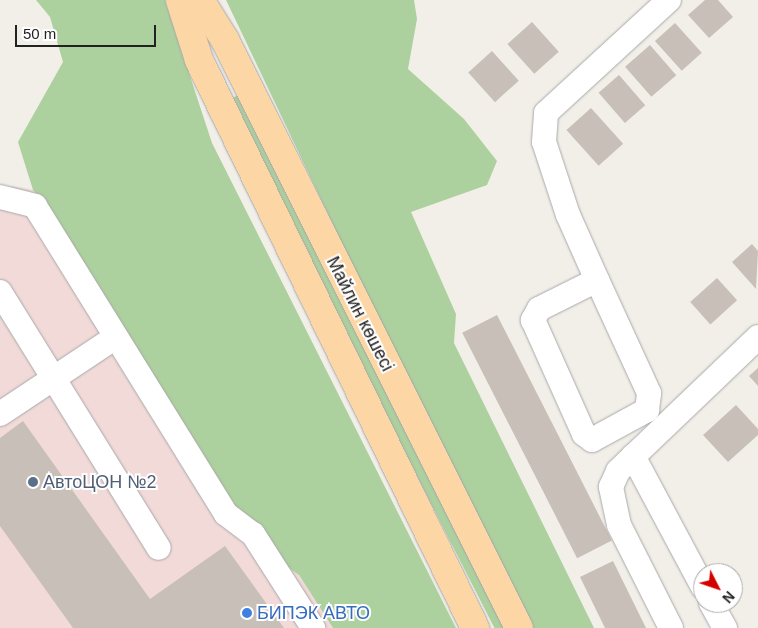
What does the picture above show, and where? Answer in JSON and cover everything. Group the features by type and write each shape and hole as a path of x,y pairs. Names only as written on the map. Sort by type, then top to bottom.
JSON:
{"main road":[{"name":"Майлин көшесі","path":"180,0 199,60 475,628"},
{"name":"Майлин көшесі","path":"200,0 225,40 519,628"}],"street":[{"path":"597,280 539,309 533,320 584,434 592,440 647,410 649,392 568,215 544,142 546,113 669,0"},
{"path":"0,197 35,206 226,514 253,534 314,628"},
{"path":"0,292 51,379 159,548"},
{"path":"0,414 116,337"},
{"path":"671,628 619,525 613,505 611,487 618,471 758,337"},
{"path":"633,456 693,568"},
{"path":"717,613 724,628"}],"shaded area":[{"path":"12,186 33,190 51,211 236,532 299,575 333,628 0,628 0,190"}],"green space":[{"path":"36,0 165,0 212,143 456,628 333,628 299,575 236,532 51,211 33,190 18,142 63,62 50,17"},
{"path":"226,0 414,0 417,19 408,69 464,119 497,161 487,185 411,212 456,314 454,343 594,628 533,628 438,445"},
{"path":"242,93 513,626 509,628 494,628 226,101"}],"building":[{"path":"705,0 718,0 733,17 709,38 688,15"},
{"path":"532,22 559,52 534,74 507,44"},
{"path":"675,23 702,53 682,71 655,41"},
{"path":"650,45 676,75 651,97 625,67"},
{"path":"492,51 519,81 495,102 468,72"},
{"path":"619,75 645,105 625,123 599,93"},
{"path":"591,108 623,144 599,166 566,130"},
{"path":"752,244 758,251 756,289 732,262"},
{"path":"717,278 737,300 710,324 690,302"},
{"path":"497,315 612,540 577,558 462,333"},
{"path":"758,368 758,386 749,376"},
{"path":"736,405 758,429 758,435 728,462 703,435"},
{"name":"АвтоЦОН №2","path":"23,421 150,599 225,546 284,628 73,628 0,526 0,438"},
{"path":"613,561 646,628 605,628 580,577"}],"place":[{"name":"АвтоЦОН №2","path":"33,482"},
{"name":"БИПЭК АВТО","path":"247,613"}]}
